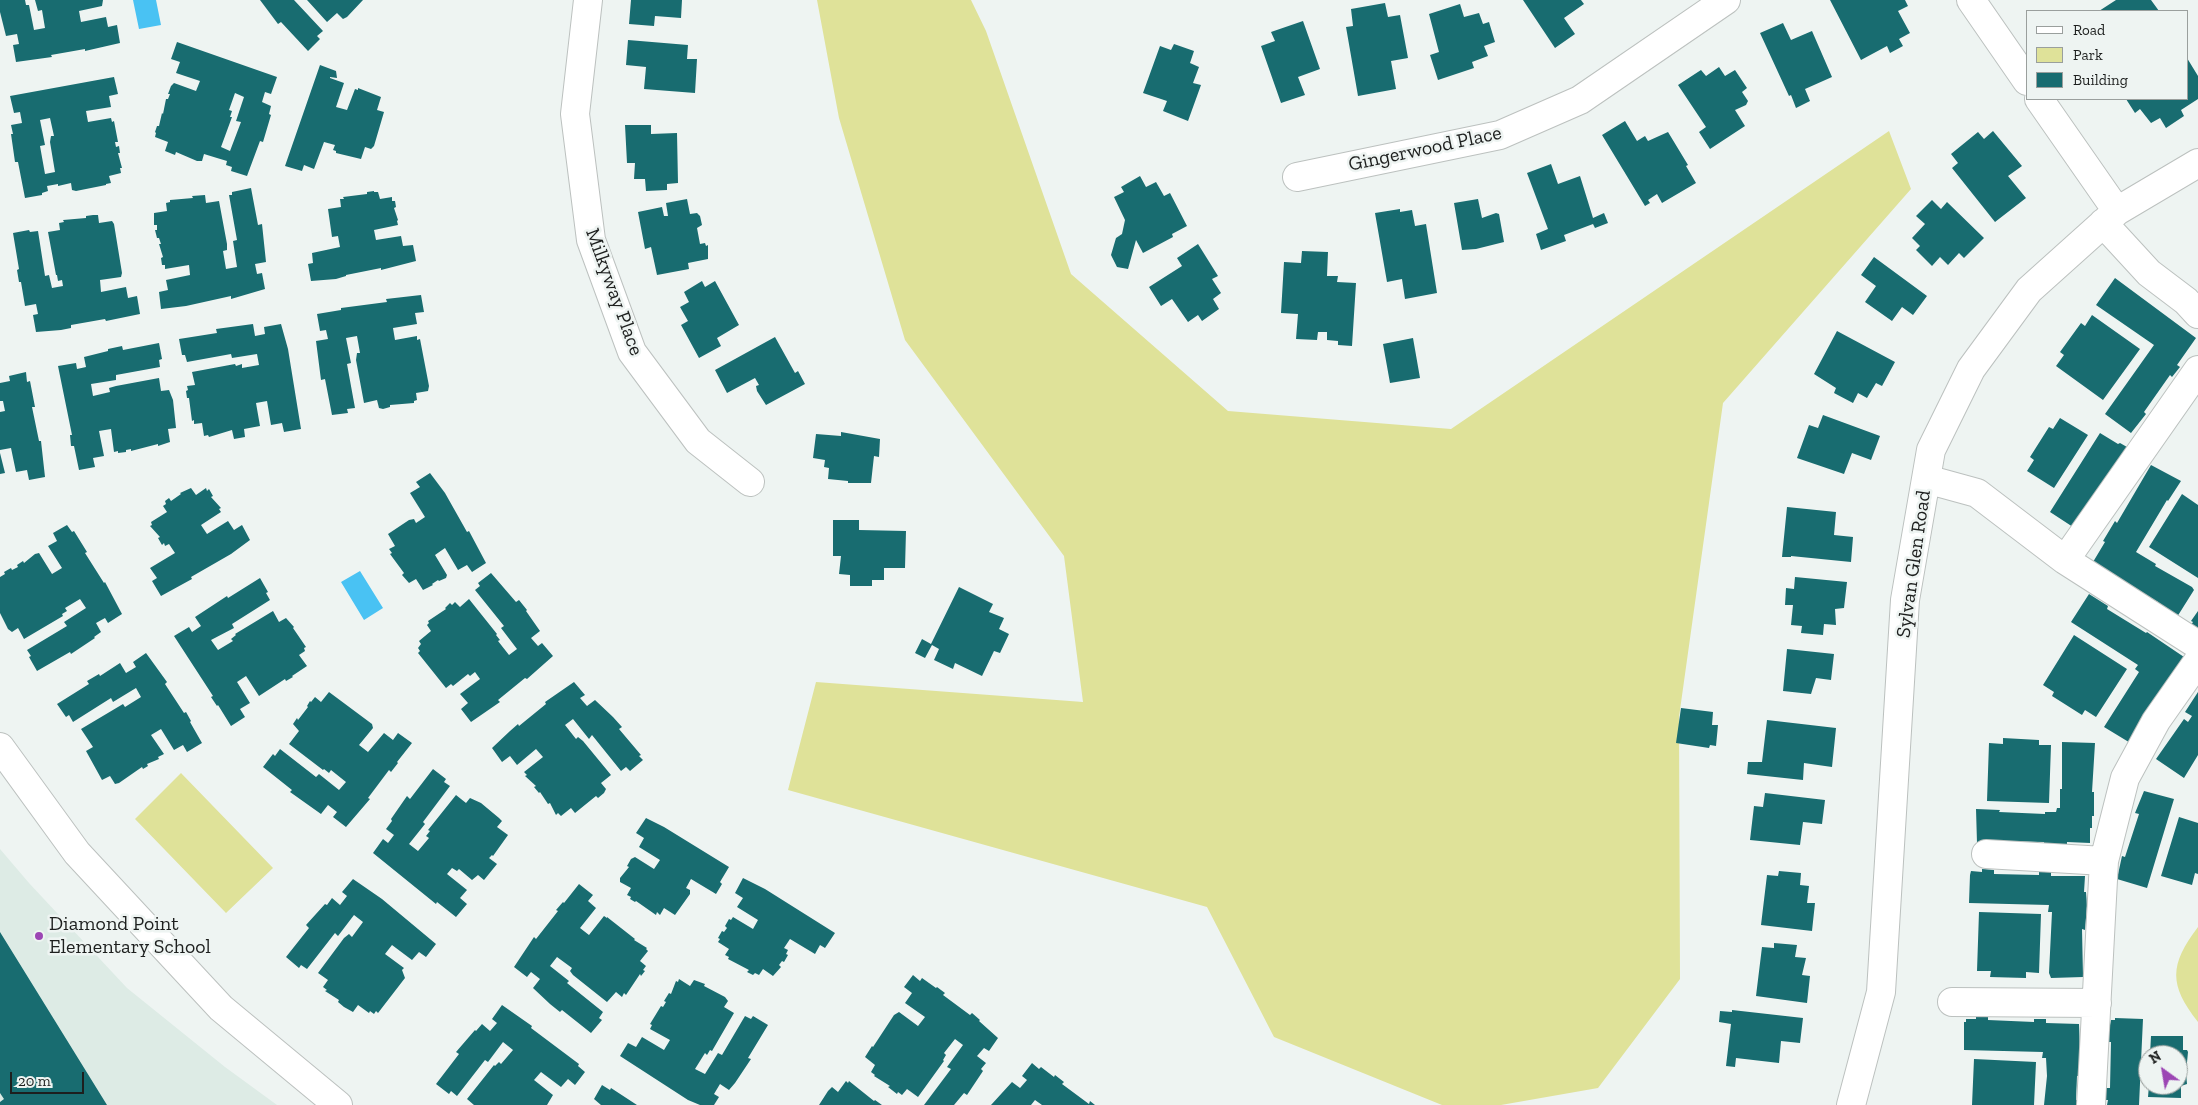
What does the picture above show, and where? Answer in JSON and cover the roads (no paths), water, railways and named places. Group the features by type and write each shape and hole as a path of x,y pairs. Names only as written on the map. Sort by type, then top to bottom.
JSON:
{"street":[{"name":"Milkyway Place","path":"588,0 575,114 591,240 632,352 698,441 750,482"},
{"name":"Gingerwood Place","path":"1297,177 1500,135 1580,100 1726,0"},
{"path":"1971,0 2026,80"},
{"path":"2040,100 2110,217 2150,273 2186,301 2198,314"},
{"name":"Sylvan Glen Road","path":"1850,1105 1881,992 1905,600 1931,450 1971,369 2029,290 2110,217 2198,163"},
{"path":"2065,560 2198,370"},
{"path":"1926,479 1977,493 2065,560 2198,644"},
{"path":"2091,1105 2104,861 2126,778 2156,721 2198,661"},
{"path":"0,747 77,853 214,1000 338,1105"},
{"path":"1986,854 2104,861"},
{"path":"1952,1002 2097,1003"}],"water":[{"path":"133,0 156,0 161,25 139,29"},
{"path":"360,571 383,608 364,620 341,582"}],"place":[{"name":"Diamond Point Elementary School","path":"39,936"}]}
